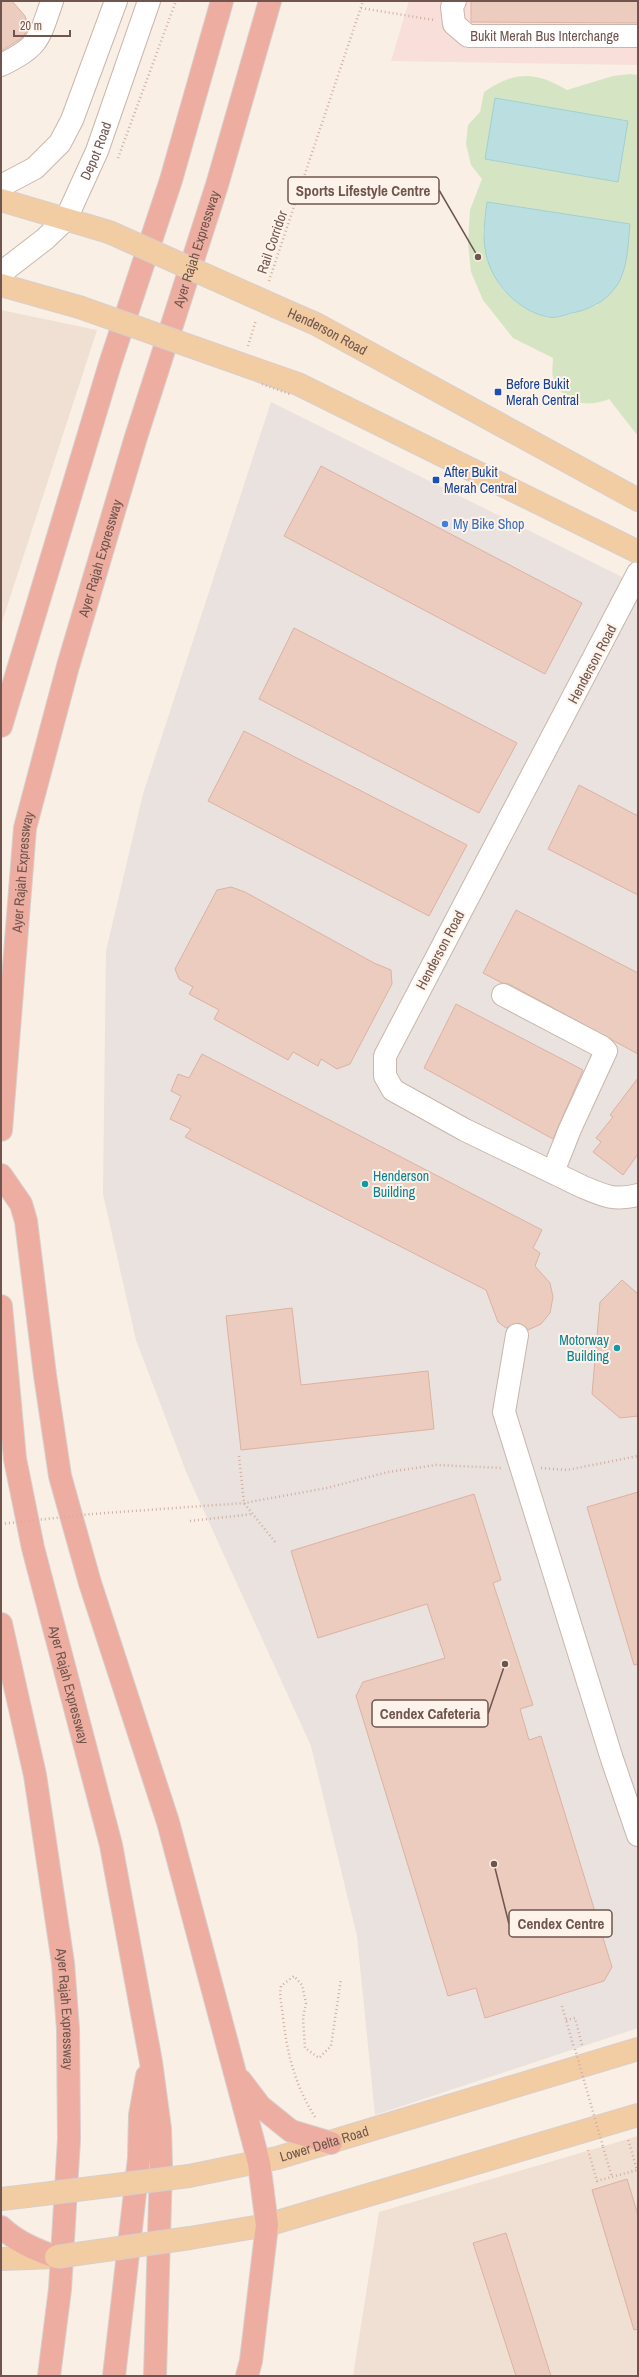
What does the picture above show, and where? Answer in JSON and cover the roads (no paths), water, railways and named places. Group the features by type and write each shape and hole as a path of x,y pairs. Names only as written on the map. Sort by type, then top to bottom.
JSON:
{"highway":[{"path":"1,726 105,379 171,180 222,1"},
{"name":"Ayer Rajah Expressway","path":"1,1130 25,828 68,666 136,437 216,185 270,1"},
{"path":"1,1175 21,1204 26,1221 45,1375 60,1476 90,1583 168,1822 259,2163 267,2225 251,2361 247,2376"},
{"name":"Ayer Rajah Expressway","path":"1,1306 15,1459 33,1548 111,1845 151,2062 160,2129 161,2166 155,2376"},
{"name":"Ayer Rajah Expressway","path":"1,1624 40,1804 63,1963 68,2029 69,2139 60,2289 49,2376"},
{"name":"Ayer Rajah Expressway","path":"114,2376 139,2158 143,2089 151,2062"},
{"path":"235,2074 260,2106 291,2131 336,2141"},
{"path":"1,2227 11,2237 34,2254 56,2257"}],"main road":[{"name":"Henderson Road","path":"1,200 109,232 267,311 316,324 638,500"},
{"path":"1,285 79,307 249,361 638,552"},
{"name":"Lower Delta Road","path":"1,2198 189,2176 259,2163 638,2049"},
{"path":"56,2257 190,2238 267,2225 638,2115"},
{"path":"1,2259 34,2254"}],"street":[{"path":"1,65 22,55 40,38 52,1"},
{"path":"1,186 35,168 60,143 75,113 116,1"},
{"name":"Depot Road","path":"1,272 40,243 66,219 97,151 149,1"},
{"name":"Bukit Merah Bus Interchange","path":"454,1 452,7 454,24 468,36 638,36"},
{"name":"Henderson Road","path":"638,574 386,1056 385,1076 393,1090 465,1130 606,1197 623,1199 638,1194"},
{"path":"503,995 602,1047 606,1051 570,1129 554,1172"},
{"path":"517,1335 504,1412 638,1835"}],"water":[{"path":"495,98 628,121 618,182 485,159"},
{"path":"487,202 630,224 625,266 623,274 615,288 596,305 584,310 553,318 537,314 526,309 500,285 489,265 484,241"}],"place":[{"name":"Sports Lifestyle Centre","path":"478,257"},
{"name":"Before Bukit Merah Central","path":"498,392"},
{"name":"After Bukit Merah Central","path":"436,480"},
{"name":"My Bike Shop","path":"445,524"},
{"name":"Henderson Building","path":"365,1184"},
{"name":"Motorway Building","path":"617,1348"},
{"name":"Cendex Cafeteria","path":"505,1664"},
{"name":"Cendex Centre","path":"494,1864"}]}
